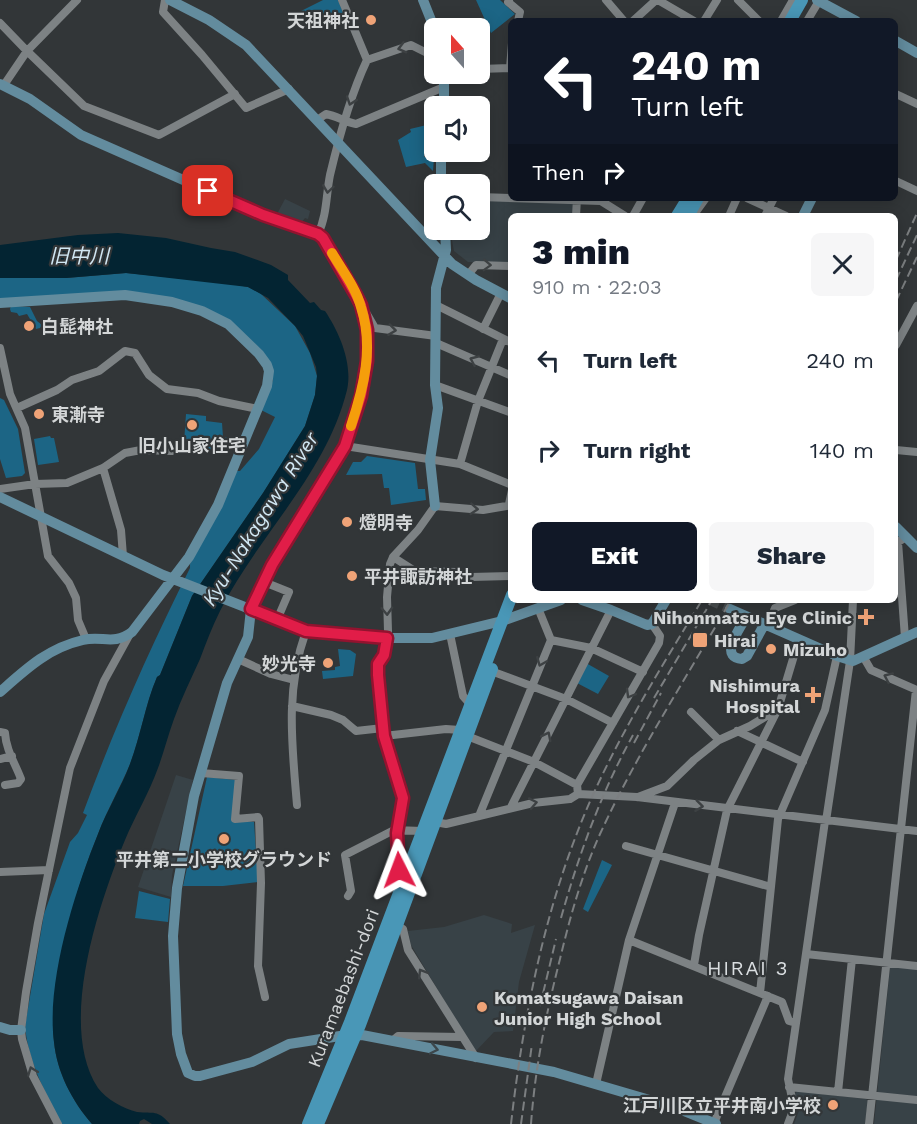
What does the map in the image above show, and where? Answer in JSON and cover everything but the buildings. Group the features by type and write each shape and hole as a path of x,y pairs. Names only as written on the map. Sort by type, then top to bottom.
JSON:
{"main road":[{"path":"792,18 802,0"},
{"path":"800,18 809,0"},
{"name":"Kuramaebashi-dori","path":"350,1035 422,831 491,671 510,603"},
{"name":"Kuramaebashi-dori","path":"318,1124 330,1085 397,925 435,822 464,733 470,704 504,624 516,603"},
{"name":"Kuramaebashi-dori","path":"308,1124 330,1085"}],"street":[{"path":"77,0 27,51 2,85 30,99 81,135 263,215 318,234 326,243 375,328 436,339 508,374"},
{"path":"289,88 246,108 163,12 168,0 235,36 289,88 445,256 468,275 508,296 483,329"},
{"path":"318,234 323,224 330,177 344,122 367,60 342,0"},
{"path":"423,0 430,18"},
{"path":"606,0 621,18"},
{"path":"636,18 657,0 689,18"},
{"path":"706,18 717,0"},
{"path":"738,0 756,18"},
{"path":"783,18 793,0"},
{"path":"809,18 818,0 848,18"},
{"path":"507,1 520,12 519,18"},
{"path":"0,23 84,106 159,135 235,94"},
{"path":"898,42 917,53"},
{"path":"367,60 411,45 424,52"},
{"path":"490,69 508,69"},
{"path":"317,120 326,114 344,122 356,124 444,87 444,96"},
{"path":"898,95 917,104"},
{"path":"898,182 917,191"},
{"path":"490,197 508,198"},
{"path":"603,201 621,213"},
{"path":"751,201 767,212"},
{"path":"405,878 399,870 397,830 403,798 384,732 378,664 384,655 387,638 390,564 393,557 418,530 435,506 430,460 438,408 435,385 437,281 445,256 445,240"},
{"path":"468,275 476,265 508,266"},
{"path":"0,303 126,295 172,302 202,311 228,324 255,349 267,365 269,378 218,505 198,542 132,632 104,681 70,768 38,923 21,1030 33,1076 58,1124"},
{"path":"361,305 367,330 367,361 361,396 345,446 264,582 251,609 248,636 227,683 194,796 179,873 173,936 177,1034 188,1073 200,1076 252,1062 289,1044 350,1035 547,1071 677,1108 715,1124 768,996"},
{"path":"436,305 508,341"},
{"path":"898,342 914,318 917,306"},
{"path":"460,464 478,400 503,339"},
{"path":"0,348 10,393 25,428 48,556 69,583 76,598 78,620 86,639"},
{"path":"17,408 57,390 72,380 99,371 125,351 135,353 149,375 166,389 198,393 219,401 258,409"},
{"path":"435,385 508,411"},
{"path":"345,446 460,464 508,483"},
{"path":"0,489 35,484 67,483 104,468 125,453 141,450 171,451"},
{"path":"898,450 917,452"},
{"path":"104,468 121,530 123,556"},
{"path":"0,497 185,585 306,631 416,639 504,624 552,603"},
{"path":"435,506 483,510 508,504"},
{"path":"898,521 917,540"},
{"path":"905,638 900,540 917,548"},
{"path":"393,557 415,571 456,572 471,577 508,576"},
{"path":"264,582 289,591 277,620"},
{"path":"591,603 645,625 652,624"},
{"path":"511,807 616,603"},
{"path":"652,624 664,603"},
{"path":"746,617 730,648 734,658 742,659 747,656 775,609 788,603"},
{"path":"788,1124 794,1108 789,1087 796,1023 850,661 853,603"},
{"path":"479,816 551,640 538,608"},
{"path":"730,609 850,661 864,658 917,632"},
{"path":"579,794 577,785 659,643 660,636 652,624"},
{"path":"297,805 290,726 295,665 306,631"},
{"path":"0,692 50,651 86,639 116,640 132,632"},
{"path":"450,634 463,696 470,704"},
{"path":"694,965 727,810 778,709 799,639"},
{"path":"551,640 591,648 643,672"},
{"path":"760,993 779,816 825,710 837,656"},
{"path":"864,658 871,670 916,690 869,1124"},
{"path":"238,659 271,674 294,680"},
{"path":"491,671 566,699 613,723"},
{"path":"292,706 331,715 343,720 358,732 446,729 464,733 534,762 577,785"},
{"path":"637,797 667,786 719,740 778,709"},
{"path":"692,712 719,740"},
{"path":"737,731 803,762"},
{"path":"0,732 5,733 6,746 21,779 18,783 5,785"},
{"path":"0,759 12,756"},
{"path":"201,773 239,776 235,819 258,817 259,819 261,883 258,966 265,996"},
{"path":"435,822 446,824 511,807 570,799 579,794 637,797 727,810 917,831"},
{"path":"596,1084 629,940 675,803"},
{"path":"348,896 351,891 345,855 394,830 422,831"},
{"path":"626,846 771,887"},
{"path":"0,872 49,870"},
{"path":"397,925 403,928 408,950 476,1058"},
{"path":"629,940 782,1002 789,1020 796,1023"},
{"path":"806,954 917,966"},
{"path":"838,1092 852,959"},
{"path":"0,1027 21,1030"},
{"path":"392,1041 398,1036 462,1037"},
{"path":"789,1087 917,1100"}],"shaded area":[{"path":"323,0 338,0 345,16 305,14 298,16 297,13"},
{"path":"476,0 500,0 515,14 491,33 490,18 484,18"},
{"path":"424,126 424,162 434,162 433,171 425,163 406,167 398,140 411,132 410,129"},
{"path":"285,199 310,211 308,219 305,218 301,223 276,216"},
{"path":"490,200 574,202 574,213 508,213 508,263 468,262 454,251 452,240 490,240"},
{"path":"126,273 226,283 248,287 260,293 295,326 310,353 317,376 315,395 305,426 263,493 192,596 160,675 157,677 130,764 85,869 66,938 56,991 53,1025 54,1042 62,1075 78,1106 92,1124 61,1124 34,1065 25,1026 44,914 70,842 78,833 87,815 83,813 120,720 190,564 236,471 240,471 259,449 275,417 261,410 273,380 273,370 235,325 170,298 0,300 0,278 66,278"},
{"path":"11,306 30,307 37,321 42,325 40,328 36,329 27,314 19,316 11,312"},
{"path":"0,398 4,400 18,429 25,473 22,476 6,478 0,459"},
{"path":"186,414 206,416 206,421 222,423 223,437 241,441 237,451 230,449 193,450 190,443 184,443"},
{"path":"50,436 54,438 59,462 38,465 34,439"},
{"path":"367,456 415,463 418,489 425,489 426,500 391,505 389,488 384,488 382,474 346,475 353,462 361,462"},
{"path":"338,649 350,650 356,654 353,676 323,679 322,671 335,670 335,667 340,666"},
{"path":"586,663 609,676 598,694 575,682"},
{"path":"176,775 193,780 172,875 171,897 138,887"},
{"name":"平井第二小学校グラウンド","path":"207,777 236,780 232,819 254,822 258,882 223,886 183,886"},
{"path":"602,860 612,865 588,912 583,909"},
{"path":"139,891 170,899 168,922 135,918"},
{"name":"Komatsugawa Daisan Junior High School","path":"484,915 512,924 511,933 535,925 519,982 513,1031 494,1032 475,1052 411,945 408,931 444,927"},
{"path":"890,968 917,969 917,1124 874,1124"},
{"name":"江戸川区立平井南小学校","path":"798,1091 866,1099 868,1101 865,1124 794,1124 800,1108 795,1093"}],"water":[{"name":"旧中川","path":"118,233 166,238 235,252 271,265 288,275 288,280 310,303 314,302 325,311 340,338 348,369 347,390 324,450 290,504 253,556 214,623 177,711 154,777 115,866 94,930 86,964 82,999 81,1032 86,1062 98,1088 110,1100 132,1111 158,1114 170,1124 152,1124 144,1119 139,1124 92,1124 78,1106 62,1075 54,1042 54,992 58,964 64,936 89,857 130,764 157,677 160,675 192,596 263,493 305,426 315,395 317,376 316,367 303,336 268,298 248,287 126,273 66,278 0,278 0,245 78,235"}],"tunnel":[{"path":"717,603 730,609"}],"railway":[{"path":"898,256 917,213"},
{"path":"898,276 917,235"},
{"path":"898,297 917,257"},
{"path":"511,1124 523,1038 540,952 565,867 580,826 609,762 647,692 700,603"},
{"path":"654,698 710,603"},
{"path":"531,1124 538,1062 550,1000 572,912 588,864 600,834 630,774 729,603"},
{"path":"634,743 661,693"},
{"path":"561,918 592,824 633,735"},
{"path":"540,1006 556,939"},
{"path":"521,1124 532,1044"}],"slow traffic":[{"path":"332,253 361,305 367,330 367,361 361,396 351,426"}],"place":[{"name":"天祖神社","path":"371,20"},
{"name":"白髭神社","path":"29,326"},
{"name":"東漸寺","path":"39,414"},
{"name":"旧小山家住宅","path":"192,425"},
{"name":"燈明寺","path":"347,522"},
{"name":"平井諏訪神社","path":"352,576"},
{"name":"Nihonmatsu Eye Clinic","path":"866,617"},
{"name":"Hirai","path":"700,640"},
{"name":"Mizuho","path":"771,649"},
{"name":"妙光寺","path":"328,663"},
{"name":"Nishimura Hospital","path":"813,695"},
{"name":"平井第二小学校グラウンド","path":"224,839"},
{"name":"Komatsugawa Daisan Junior High School","path":"482,1007"},
{"name":"江戸川区立平井南小学校","path":"833,1105"}],"district":[{"name":"HIRAI 3","path":"748,968"}],"route":[{"path":"208,191 263,215 318,234 323,238 361,305 367,330 367,361 361,396 345,446 272,565 251,609 306,631 387,638 384,655 378,664 378,675 384,736 403,798 397,833 399,870"}],"water label":[{"name":"Kyu-Nakagawa River","path":"260,519"}]}
